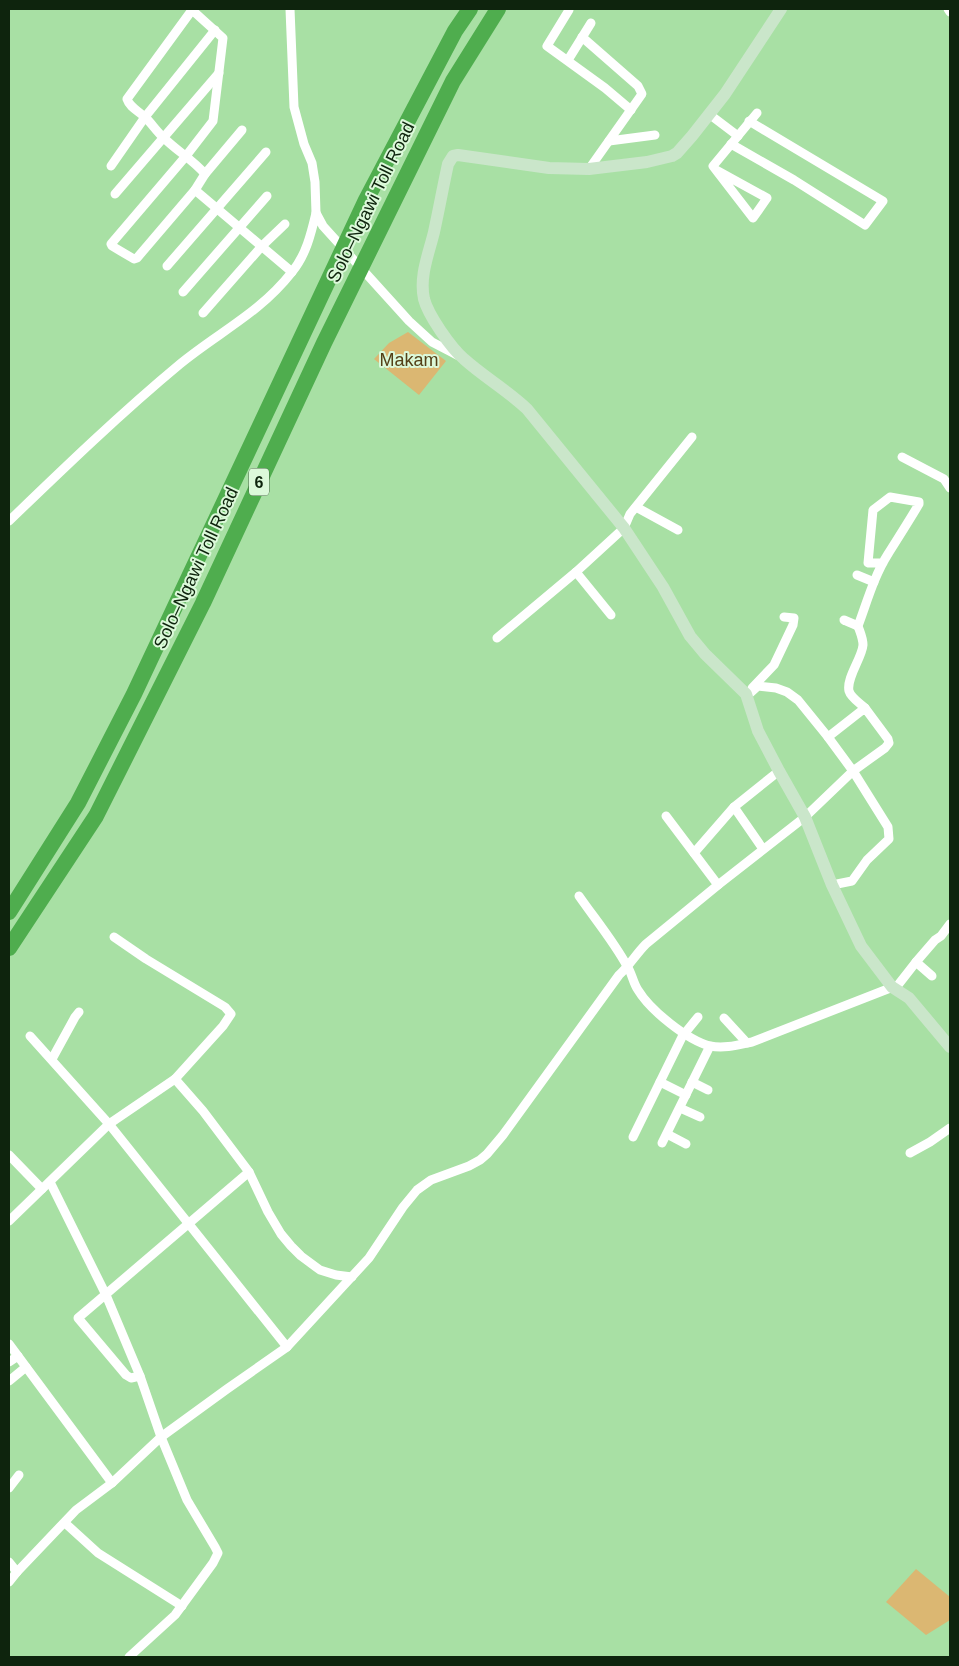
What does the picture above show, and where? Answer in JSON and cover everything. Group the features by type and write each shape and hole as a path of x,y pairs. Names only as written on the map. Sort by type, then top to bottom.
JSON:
{"highway":[{"name":"Solo–Ngawi Toll Road","path":"9,912 78,803 134,694 366,200 455,32 470,9"},
{"name":"Solo–Ngawi Toll Road","path":"9,948 96,816 203,603 324,342 453,81 498,9"}],"street":[{"path":"205,174 186,156 164,139 145,117 130,105 127,99 192,9 223,38 215,118 186,156 111,246 134,259 137,258 195,190 205,174 242,130"},
{"path":"9,521 106,428 182,362 244,319 269,298 292,272 304,253 316,213 315,182 312,164 304,144 294,107 290,9"},
{"path":"463,358 451,345 430,312 424,299 423,289 424,269 450,160 453,156 458,155 549,168 589,169 647,162 672,156 692,136 725,94 781,9"},
{"path":"569,10 547,46 605,88 630,110"},
{"path":"568,60 591,23"},
{"path":"110,166 145,117 215,30"},
{"path":"582,37 641,90 642,94 589,169"},
{"path":"115,194 220,72"},
{"path":"716,170 767,198 753,218 747,211 716,170 713,166 756,113"},
{"path":"709,114 738,136"},
{"path":"730,144 794,180 865,225 883,201 749,121"},
{"path":"609,141 655,135"},
{"path":"167,266 266,152"},
{"path":"195,190 292,272"},
{"path":"183,292 267,196"},
{"path":"316,213 323,226 398,310 432,342 463,358 510,393 527,409 624,528 663,587 690,636 717,667 747,695 758,730 778,771 805,817 832,885 861,946 892,987 909,998 950,1047"},
{"path":"203,313 262,246 285,224"},
{"path":"497,638 576,572 624,528 630,514 692,437"},
{"path":"902,457 944,479 950,488"},
{"path":"9,1582 88,1500 112,1483 161,1438 287,1347 352,1277 381,1242 403,1207 417,1190 431,1180 480,1160 493,1148 619,974 628,967 635,954 718,885 805,817 853,771 885,748 888,740 866,708 850,693 849,689 851,677 863,647 858,626 874,582 919,502 890,497 873,510 868,563 883,563"},
{"path":"636,507 678,530"},
{"path":"576,572 611,615"},
{"path":"857,575 874,582"},
{"path":"747,695 774,665 794,621 794,618 784,617"},
{"path":"844,620 858,626"},
{"path":"747,695 758,686 776,688 787,692 798,700 853,771 888,827 890,836 883,847 867,860 852,881 832,885"},
{"path":"828,737 866,708"},
{"path":"694,853 734,807 778,771"},
{"path":"734,807 763,849"},
{"path":"666,816 718,885"},
{"path":"579,896 628,967 637,990 645,1000 685,1033 710,1046 732,1047 747,1043 898,985 950,924"},
{"path":"9,1221 109,1124 176,1079 223,1026 231,1014 230,1010 146,959 114,937"},
{"path":"916,962 932,976"},
{"path":"52,1059 75,1016 80,1012"},
{"path":"633,1137 685,1033 698,1016"},
{"path":"724,1018 747,1043"},
{"path":"30,1036 109,1124 287,1347"},
{"path":"662,1143 710,1046"},
{"path":"176,1079 203,1110 249,1172 268,1212 281,1234 291,1246 320,1270 352,1277"},
{"path":"660,1082 686,1095"},
{"path":"692,1082 708,1090"},
{"path":"680,1108 700,1117"},
{"path":"910,1154 950,1128"},
{"path":"667,1134 686,1144"},
{"path":"9,1156 42,1189"},
{"path":"140,1376 131,1378 126,1375 78,1318 249,1172"},
{"path":"50,1182 106,1295 140,1376 161,1438 187,1500 218,1553 213,1563 175,1615 129,1657"},
{"path":"9,1344 112,1483"},
{"path":"9,1362 18,1356"},
{"path":"9,1381 26,1367"},
{"path":"9,1488 19,1475"},
{"path":"65,1522 98,1553 182,1606"},
{"path":"9,1562 17,1572"}],"green space":[{"name":"Makam","path":"408,332 446,361 419,395 374,359 389,343"},
{"path":"916,1569 950,1597 950,1620 926,1635 886,1602"}]}
